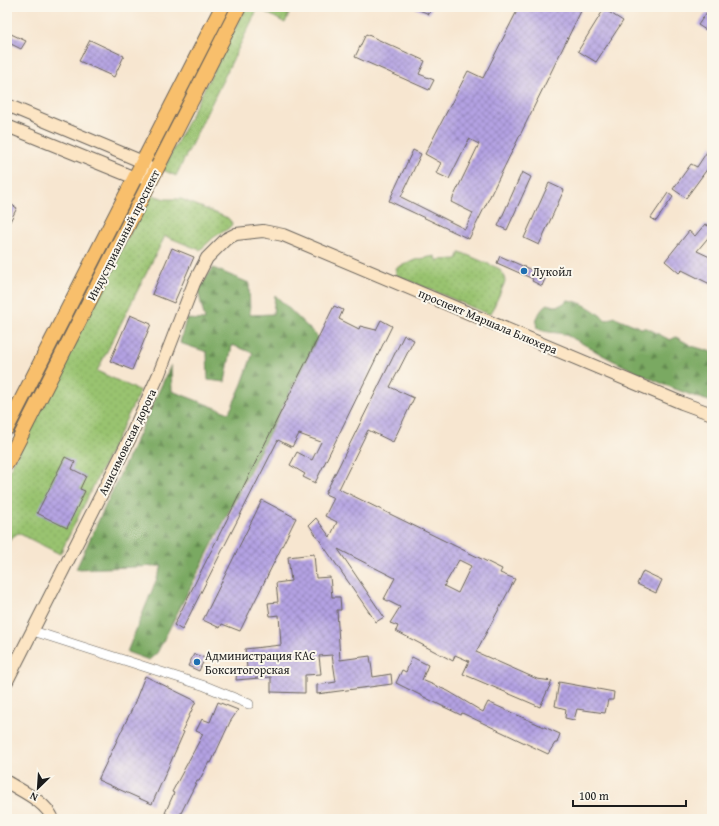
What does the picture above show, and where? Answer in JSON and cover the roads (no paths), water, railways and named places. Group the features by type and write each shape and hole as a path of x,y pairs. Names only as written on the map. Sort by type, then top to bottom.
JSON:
{"main road":[{"name":"Индустриальный проспект","path":"7,428 222,7"},
{"name":"Индустриальный проспект","path":"7,463 239,7"}],"street":[{"path":"7,105 143,162 154,174"},
{"path":"7,126 135,178 154,174"},
{"name":"проспект Маршала Блюхера","path":"263,231 283,235 682,403 712,414"},
{"name":"Анисимовская дорога","path":"7,681 146,405 194,283 208,258 226,239 236,234 263,231"},
{"path":"33,631 205,686 249,704"},
{"path":"7,782 44,805 50,811 53,819"}],"place":[{"name":"Лукойл","path":"524,271"},
{"name":"Администрация КАС Бокситогорская","path":"197,662"}]}
